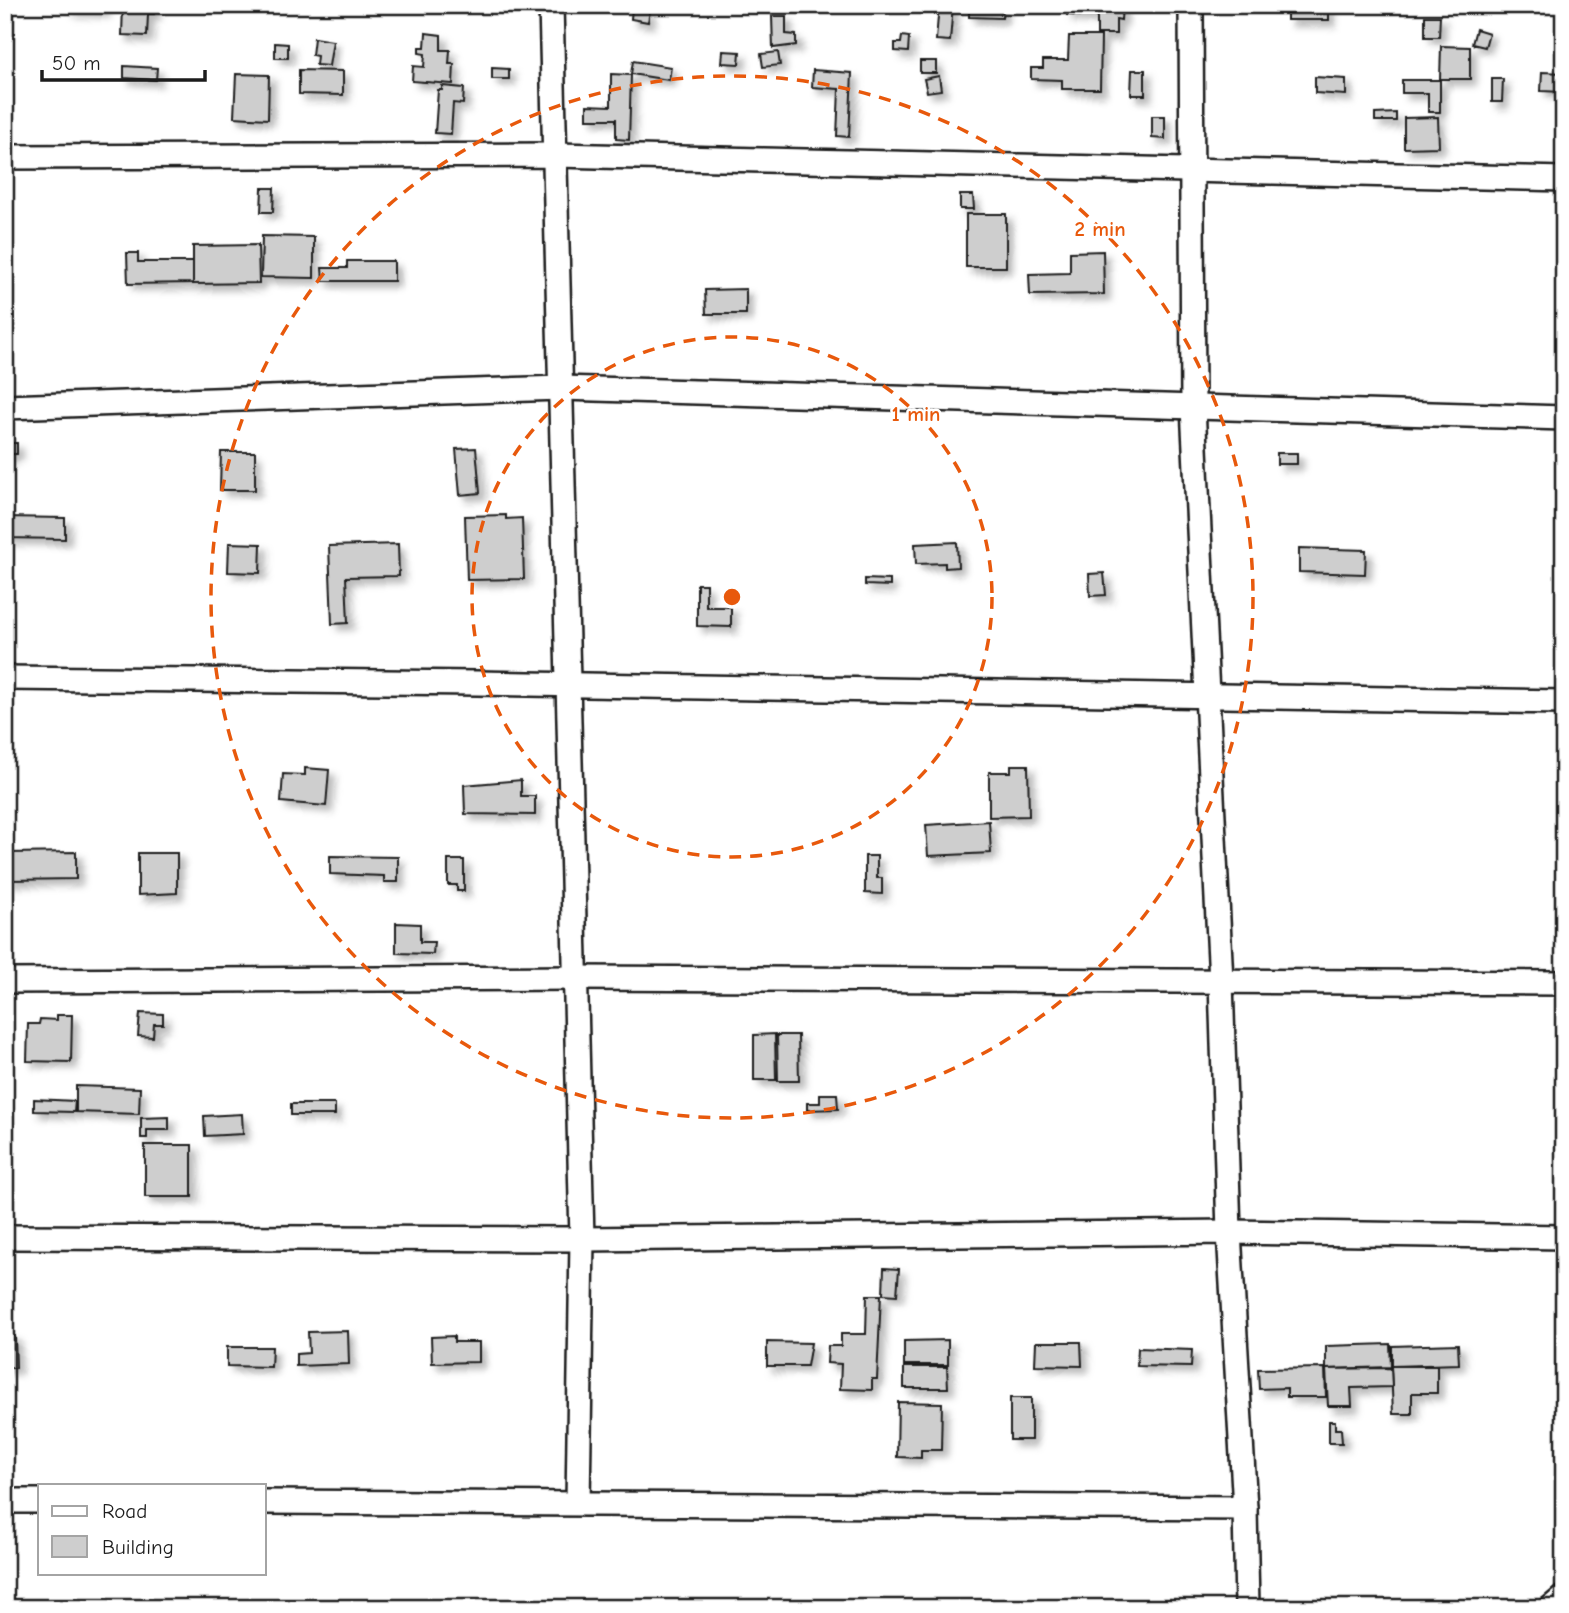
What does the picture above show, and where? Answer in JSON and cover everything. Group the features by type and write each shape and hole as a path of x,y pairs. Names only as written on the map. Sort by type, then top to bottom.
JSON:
{"street":[{"path":"551,5 582,1240 578,1503"},
{"path":"1191,5 1193,407 1221,981 1229,1232 1245,1508 1247,1608"},
{"path":"5,157 556,155 1564,179"},
{"path":"5,407 561,388 1564,418"},
{"path":"5,678 1564,702"},
{"path":"5,981 575,978 1564,983"},
{"path":"5,1237 582,1240 1229,1232 1564,1237"},
{"path":"5,1501 38,1501"},
{"path":"266,1502 1245,1508"},
{"path":"1551,1608 1564,1597"}],"building":[{"path":"69,5 104,5 104,11 69,10"},
{"path":"123,5 154,5 154,14 148,14 147,36 122,35"},
{"path":"939,5 953,5 950,41 936,40"},
{"path":"969,5 1003,6 1002,18 969,17"},
{"path":"1067,6 1122,7 1121,20 1116,19 1116,34 1097,34 1097,16 1067,15"},
{"path":"1287,7 1329,7 1329,20 1287,20"},
{"path":"632,8 650,11 648,22 631,19"},
{"path":"772,16 786,16 786,34 796,35 796,45 773,48"},
{"path":"1425,16 1440,16 1439,37 1425,37"},
{"path":"1476,29 1489,33 1485,47 1472,44"},
{"path":"426,33 441,35 441,50 450,50 449,64 454,64 453,84 412,81 413,66 424,67 425,54 419,53 419,47 425,47"},
{"path":"902,36 909,37 908,52 895,51 895,43 901,43"},
{"path":"1069,36 1101,36 1100,89 1062,89 1062,80 1031,79 1031,68 1043,68 1043,60 1068,60"},
{"path":"314,38 333,41 329,66 316,65 317,56 312,55"},
{"path":"275,43 288,44 288,58 275,58"},
{"path":"1441,46 1470,47 1470,79 1440,79"},
{"path":"723,51 740,52 739,64 722,63"},
{"path":"778,52 780,65 763,67 761,54"},
{"path":"633,61 671,67 669,80 631,74"},
{"path":"920,61 936,61 936,73 920,73"},
{"path":"124,66 157,68 156,80 124,78"},
{"path":"492,68 509,69 509,79 492,79"},
{"path":"299,70 343,71 343,95 299,94"},
{"path":"813,70 852,73 849,137 837,136 839,89 812,87"},
{"path":"1132,70 1145,70 1145,95 1131,95"},
{"path":"1542,72 1564,73 1564,92 1541,91"},
{"path":"236,74 269,75 268,119 234,117"},
{"path":"611,74 631,75 629,140 616,139 616,119 587,119 587,105 611,106"},
{"path":"939,76 941,90 927,92 924,79"},
{"path":"1315,77 1346,79 1346,95 1315,93"},
{"path":"1492,79 1503,79 1502,102 1492,102"},
{"path":"1402,80 1440,80 1440,112 1428,112 1428,93 1402,93"},
{"path":"442,86 464,88 463,104 453,103 451,134 435,133 438,90 442,90"},
{"path":"1396,113 1396,121 1375,121 1375,114"},
{"path":"1152,116 1165,116 1165,139 1152,138"},
{"path":"1438,117 1439,147 1404,148 1404,118"},
{"path":"262,188 274,188 273,212 261,212"},
{"path":"960,195 973,195 974,209 960,209"},
{"path":"966,214 1006,214 1006,267 966,267"},
{"path":"262,236 314,237 314,278 261,277"},
{"path":"258,245 259,283 193,284 193,246"},
{"path":"1103,251 1104,294 1030,295 1029,274 1070,273 1070,252"},
{"path":"127,253 138,253 138,262 193,262 193,283 128,284"},
{"path":"347,261 394,261 394,281 323,281 322,268 347,268"},
{"path":"746,289 746,314 706,314 705,290"},
{"path":"5,443 17,443 17,454 9,454 9,459 5,459"},
{"path":"476,448 480,493 460,495 456,449"},
{"path":"221,452 255,452 255,490 220,490"},
{"path":"1277,453 1297,453 1297,464 1277,464"},
{"path":"506,515 506,519 522,518 524,579 467,580 465,516"},
{"path":"5,517 65,518 65,539 5,538"},
{"path":"957,542 958,567 945,568 945,563 916,564 915,544"},
{"path":"229,543 261,544 260,573 228,572"},
{"path":"398,544 399,576 346,577 348,623 332,624 329,546"},
{"path":"1299,548 1366,550 1365,574 1299,572"},
{"path":"1104,573 1106,595 1090,596 1089,574"},
{"path":"865,579 890,580 890,586 865,585"},
{"path":"697,584 706,584 706,607 731,607 731,627 697,626"},
{"path":"1011,765 1028,765 1029,816 989,817 989,772 1011,772"},
{"path":"305,768 329,770 326,806 281,802 283,774 305,775"},
{"path":"521,780 521,796 535,796 535,815 465,814 464,785"},
{"path":"989,821 991,853 928,856 926,825"},
{"path":"76,852 76,879 8,880 8,853"},
{"path":"138,853 177,853 177,893 138,895"},
{"path":"330,856 398,857 398,882 384,882 384,876 330,874"},
{"path":"865,856 877,856 877,878 882,878 882,894 865,893"},
{"path":"448,860 464,860 464,891 457,891 457,885 448,885"},
{"path":"396,923 420,924 420,942 434,942 433,954 396,953"},
{"path":"140,1013 163,1014 163,1024 154,1024 153,1037 138,1036"},
{"path":"57,1015 72,1015 71,1062 27,1061 28,1024 39,1024 40,1019 57,1020"},
{"path":"775,1034 776,1080 754,1080 754,1035"},
{"path":"777,1035 798,1035 799,1081 778,1081"},
{"path":"76,1086 140,1088 139,1114 76,1112"},
{"path":"820,1094 837,1094 838,1109 807,1110 807,1103 820,1103"},
{"path":"34,1099 75,1101 74,1112 34,1111"},
{"path":"291,1104 335,1104 335,1115 291,1115"},
{"path":"242,1114 243,1134 205,1136 204,1116"},
{"path":"169,1117 169,1130 147,1130 147,1138 141,1138 141,1118"},
{"path":"145,1145 192,1145 192,1197 145,1197"},
{"path":"884,1268 899,1269 897,1295 883,1294"},
{"path":"867,1295 881,1295 877,1379 872,1379 872,1390 840,1389 841,1364 827,1363 828,1346 841,1346 841,1334 866,1334"},
{"path":"348,1331 349,1364 296,1366 296,1354 309,1353 308,1332"},
{"path":"5,1336 15,1336 16,1368 5,1368"},
{"path":"454,1336 454,1342 479,1342 479,1362 432,1363 431,1337"},
{"path":"948,1340 948,1365 904,1365 904,1341"},
{"path":"767,1342 811,1343 807,1366 767,1366"},
{"path":"1036,1342 1081,1342 1082,1366 1035,1365"},
{"path":"1390,1344 1391,1367 1326,1369 1326,1346"},
{"path":"1458,1344 1459,1364 1392,1366 1392,1346"},
{"path":"227,1347 272,1347 271,1367 227,1366"},
{"path":"1138,1348 1192,1350 1191,1367 1137,1366"},
{"path":"1391,1366 1437,1366 1437,1393 1412,1393 1412,1414 1393,1414"},
{"path":"904,1367 947,1367 948,1388 904,1388"},
{"path":"1325,1368 1326,1397 1287,1397 1287,1388 1259,1389 1258,1369"},
{"path":"1391,1368 1392,1387 1351,1388 1352,1406 1328,1406 1326,1369"},
{"path":"1010,1398 1031,1398 1031,1440 1010,1440"},
{"path":"898,1402 942,1403 941,1450 921,1450 921,1458 897,1457"},
{"path":"1329,1421 1335,1421 1335,1429 1341,1429 1342,1443 1329,1443"}]}
